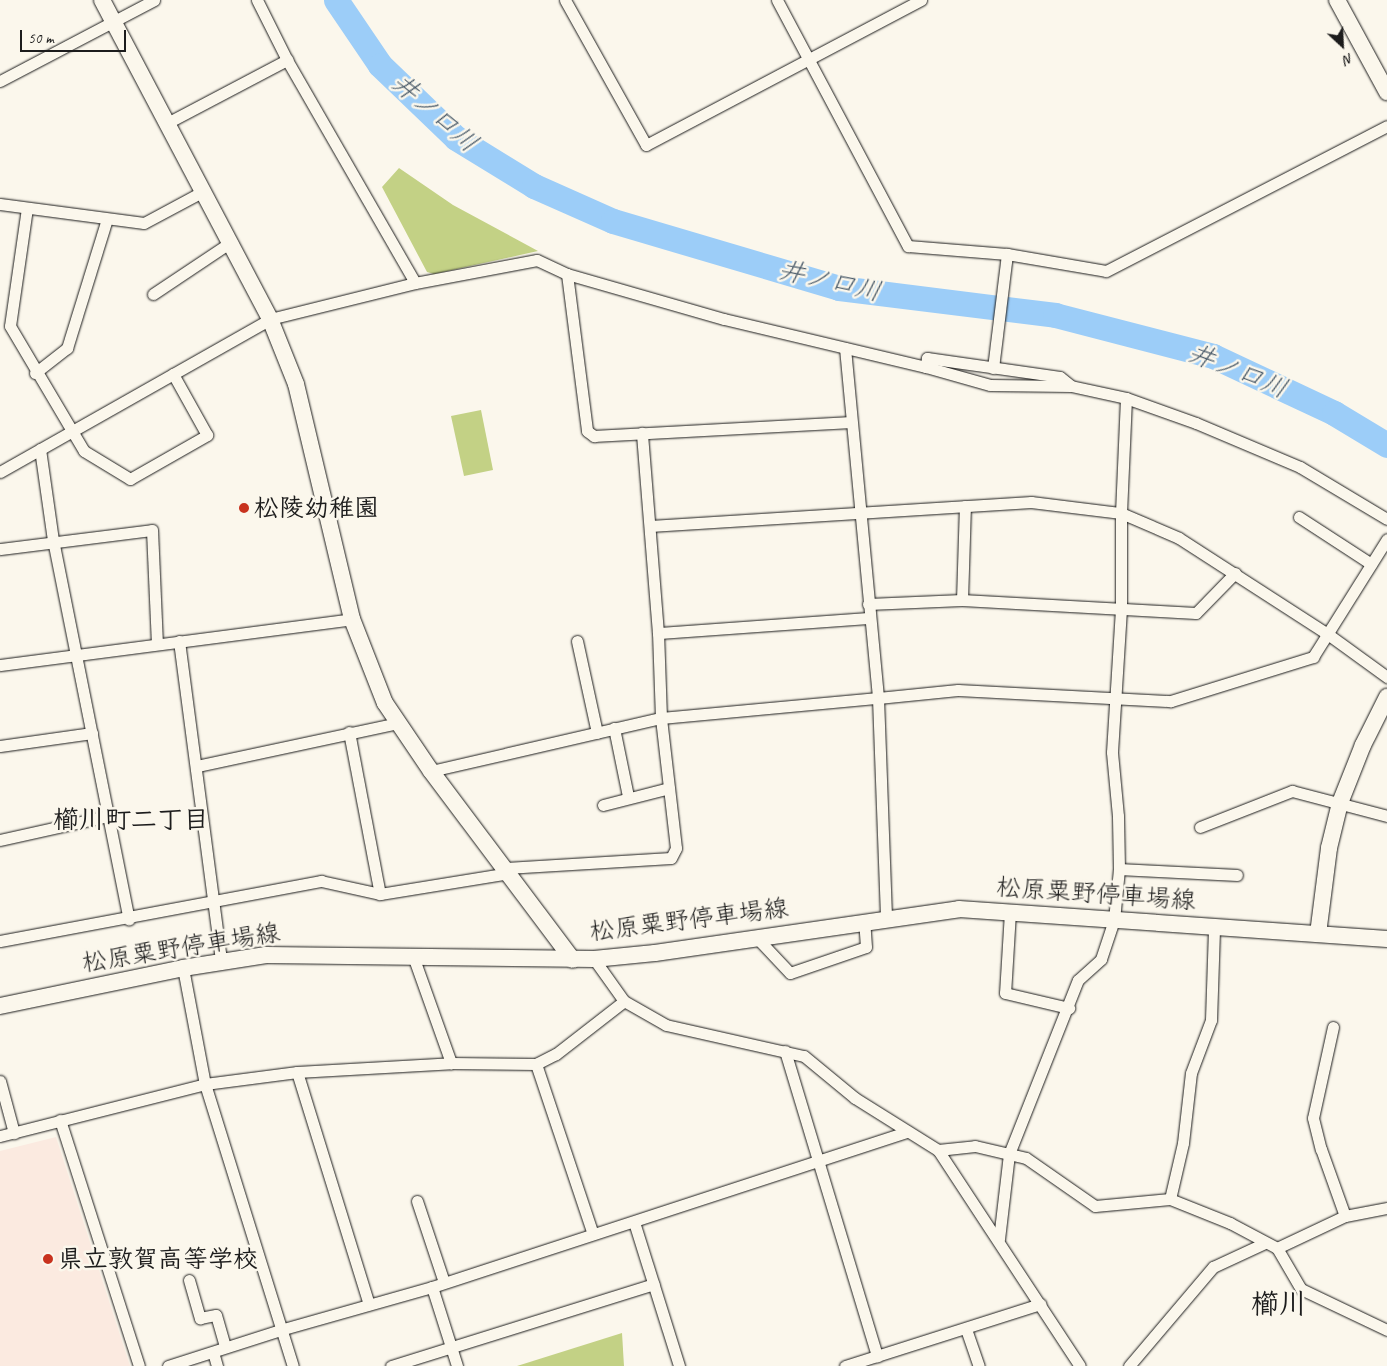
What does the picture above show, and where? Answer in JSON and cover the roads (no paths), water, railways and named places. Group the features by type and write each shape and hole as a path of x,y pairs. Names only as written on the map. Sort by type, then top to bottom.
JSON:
{"street":[{"path":"102,0 270,319 296,384 352,619 364,658 397,723 574,960"},
{"path":"0,81 154,0"},
{"path":"257,0 287,60 415,284"},
{"path":"565,0 646,145 921,0"},
{"path":"777,0 908,246 1007,254 1106,271 1387,126"},
{"path":"1337,0 1387,92"},
{"path":"167,123 287,60"},
{"path":"0,204 144,223 204,192"},
{"path":"27,208 10,326 35,373 84,451 130,479 207,435 173,374"},
{"path":"35,373 67,348 107,219"},
{"path":"153,294 230,242"},
{"path":"994,362 1007,254"},
{"path":"0,472 270,319 415,284 537,260 567,274 724,319 926,367 990,385 1070,386 1126,398 1196,423 1300,467 1387,519"},
{"path":"567,274 587,431 594,436 851,422"},
{"path":"845,348 859,513 878,698 886,918"},
{"path":"926,367 927,358 994,362 1060,377 1070,386"},
{"path":"999,1239 1009,1154 1069,1008 1078,980 1101,959 1114,920 1119,869 1118,816 1112,752 1121,608 1121,513 1126,398"},
{"path":"0,941 129,919 321,881 380,894 508,871 671,858 676,848 662,718 658,633 642,433"},
{"path":"40,449 53,540 129,919"},
{"path":"650,526 1031,502 1121,513 1179,538 1329,635 1387,677"},
{"path":"962,600 965,506"},
{"path":"1299,517 1371,564"},
{"path":"0,549 53,540 152,530 158,644"},
{"path":"431,771 662,718 958,690 1171,701 1313,657 1329,635 1387,539"},
{"path":"868,604 962,600 1196,613 1235,573"},
{"path":"658,633 869,618"},
{"path":"0,665 352,619"},
{"path":"179,641 216,901 221,962"},
{"path":"577,641 597,733"},
{"path":"1318,934 1329,848 1340,803 1363,745 1387,697"},
{"path":"197,766 397,723"},
{"path":"614,728 628,796"},
{"path":"349,732 380,894"},
{"path":"0,746 92,733"},
{"path":"604,804 628,796 669,788"},
{"path":"1200,827 1292,791 1387,816"},
{"path":"0,840 107,816"},
{"path":"1119,869 1237,875"},
{"name":"松原粟野停車場線","path":"0,1006 183,968 298,954 594,959 959,909 1387,939"},
{"path":"1010,912 1005,993 1069,1008"},
{"path":"756,938 790,972 866,947 864,921"},
{"path":"1170,1199 1183,1143 1191,1073 1212,1020 1214,928"},
{"path":"413,956 451,1063"},
{"path":"594,959 624,1001 666,1026 690,1033 804,1056 855,1098 938,1150 999,1239 1080,1366"},
{"path":"183,968 205,1084 280,1330 293,1366"},
{"path":"0,1136 205,1084 297,1072 451,1063 536,1064 556,1054 624,1001"},
{"path":"1333,1027 1313,1118 1321,1149 1345,1216"},
{"path":"785,1051 878,1356"},
{"path":"536,1064 593,1234"},
{"path":"297,1072 369,1304"},
{"path":"0,1081 14,1133"},
{"path":"60,1120 139,1366"},
{"path":"168,1366 280,1330 432,1287 908,1132"},
{"path":"938,1150 975,1146 1026,1158 1095,1206 1170,1199 1230,1224 1277,1248 1301,1289 1387,1330"},
{"path":"417,1201 444,1282"},
{"path":"1277,1248 1345,1216 1387,1208"},
{"path":"634,1222 679,1366"},
{"path":"1129,1366 1212,1267 1265,1243"},
{"path":"189,1280 200,1318 216,1315 225,1347"},
{"path":"391,1366 452,1349 654,1284"},
{"path":"432,1287 458,1366"},
{"path":"845,1366 1040,1304"},
{"path":"966,1329 979,1366"},
{"path":"212,1352 217,1366"}],"waterway":[{"name":"井ノ口川","path":"336,0 380,65 456,138 534,186 613,221 839,288 1055,315 1213,356 1334,413 1387,445"}],"place":[{"name":"松陵幼稚園","path":"244,508"},
{"name":"県立敦賀高等学校","path":"48,1259"}],"district":[{"name":"櫛川町二丁目","path":"131,820"},
{"name":"櫛川","path":"1279,1304"}]}
